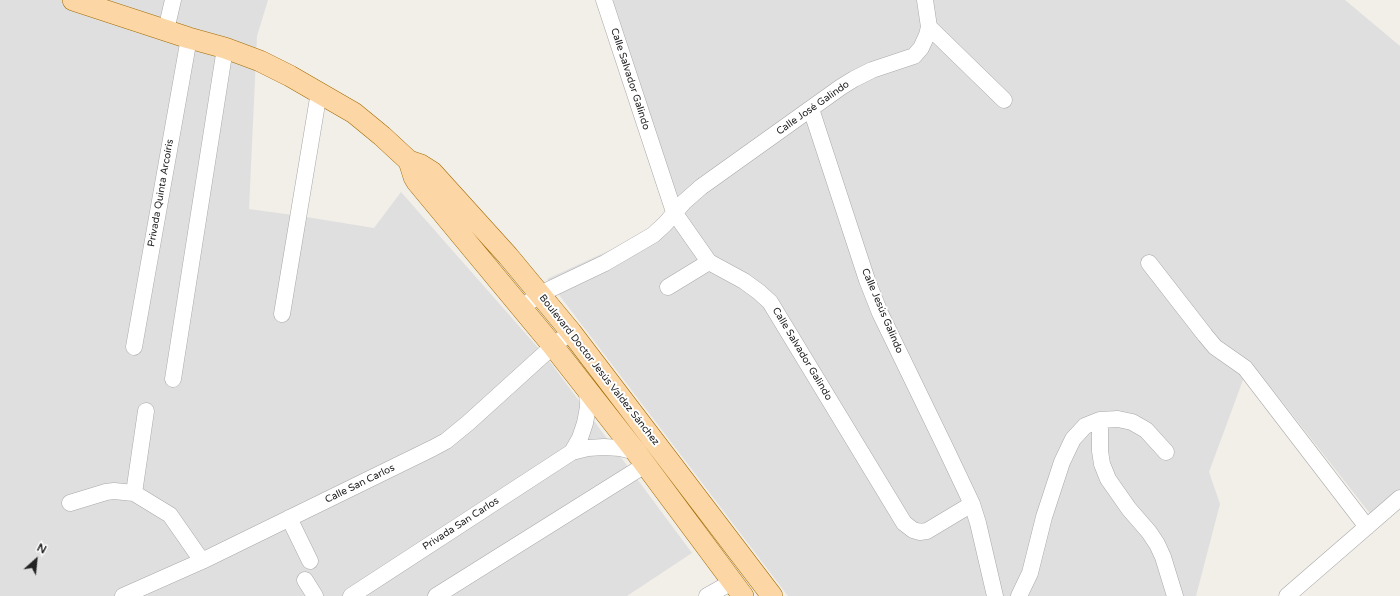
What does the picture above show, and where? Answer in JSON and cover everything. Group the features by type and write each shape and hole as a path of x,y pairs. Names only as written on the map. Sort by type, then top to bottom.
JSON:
{"main road":[{"name":"Boulevard Doctor Jesús Valdez Sánchez","path":"73,0 189,38 225,48 260,61 319,92 354,113 409,161 421,165 432,172 468,211 571,332 772,596"},
{"name":"Boulevard Doctor Jesús Valdez Sánchez","path":"409,161 417,182 553,346 640,458 737,589"}],"street":[{"path":"166,30 173,0"},
{"name":"Calle Salvador Galindo","path":"604,0 674,212 709,262 744,281 770,302 904,523 913,530 920,532 927,531 972,504"},
{"name":"Calle José Galindo","path":"521,308 540,294 605,263 653,235 665,224 684,202 701,187 854,79 872,70 914,56 924,43 928,27 925,0"},
{"path":"928,27 1004,100"},
{"name":"Privada Quinta Arcoíris","path":"134,347 189,38"},
{"path":"173,379 225,48"},
{"path":"282,314 319,92"},
{"name":"Calle Jesús Galindo","path":"811,109 867,280 880,313 972,504 978,522 995,596"},
{"path":"668,287 709,262"},
{"path":"1149,263 1215,347 1245,368 1367,527"},
{"name":"Calle San Carlos","path":"123,596 202,560 433,448 468,423 553,346 571,332"},
{"name":"Privada San Carlos","path":"572,452 580,438 585,423 588,407 587,391"},
{"path":"134,493 146,411"},
{"path":"1019,596 1030,573 1044,517 1062,462 1073,439 1085,426 1100,420 1118,419 1132,422 1146,430 1166,452"},
{"path":"1100,420 1100,451 1102,464 1108,479 1129,509 1149,532 1157,544 1163,557 1175,596"},
{"name":"Privada San Carlos","path":"351,596 572,452 588,448 620,448 640,458"},
{"path":"436,596 640,458"},
{"path":"70,503 114,491 134,493 170,514 202,560"},
{"path":"1287,596 1400,498"},
{"path":"289,518 310,561"},
{"path":"305,580 315,596"},
{"path":"707,596 737,589"}],"shaded area":[{"path":"0,0 268,0 257,36 249,209 374,228 401,192 548,359 692,553 627,596 0,596"},
{"path":"602,0 1345,0 1400,46 1400,492 1372,516 1250,361 1209,472 1220,504 1196,596 788,596 547,279 669,223"}]}
